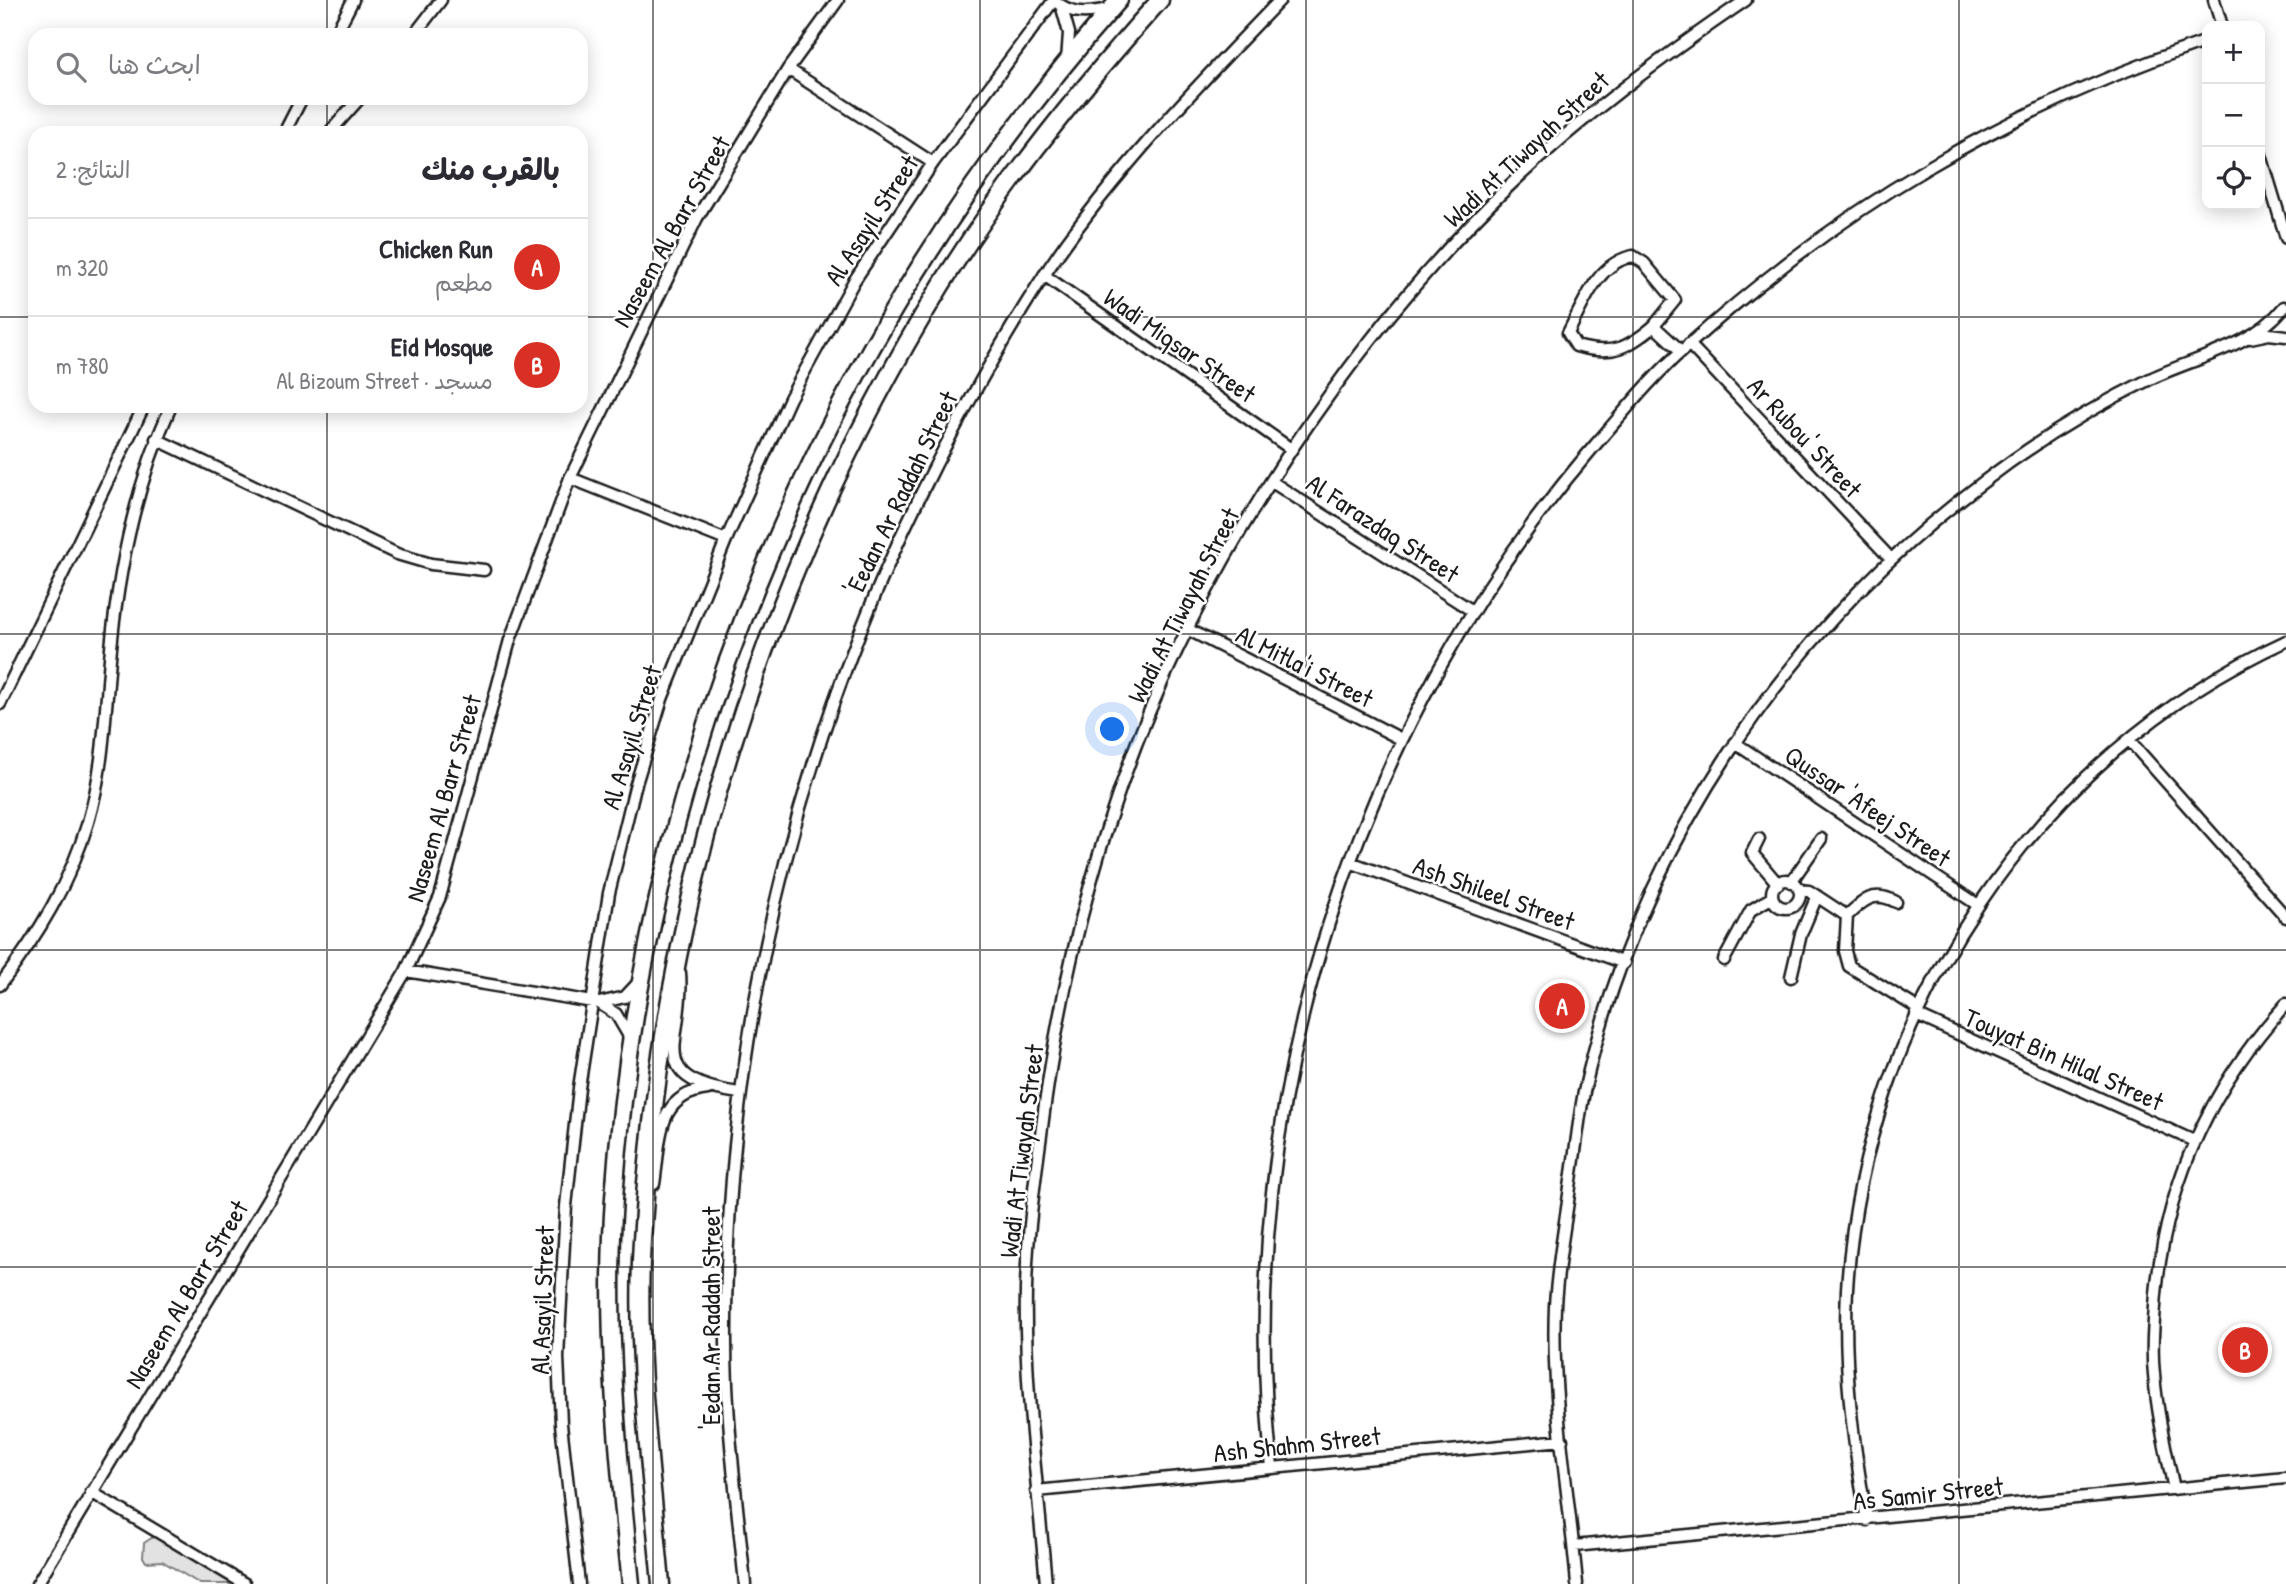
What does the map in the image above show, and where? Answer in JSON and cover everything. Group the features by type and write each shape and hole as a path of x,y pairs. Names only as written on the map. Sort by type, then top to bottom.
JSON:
{"main road":[{"path":"661,1584 642,1348 641,1242 654,1102 677,956 717,787 763,646 843,463 941,286 999,199 1055,125 1160,0"},
{"path":"631,1584 614,1393 614,1200 631,1041 642,977 672,841 712,699 815,453 854,379 966,194 1067,61 1115,5"}],"street":[{"path":"339,28 353,0"},
{"path":"419,28 441,0"},
{"name":"Naseem Al Barr Street","path":"37,1584 407,971 440,897 510,640 570,478 697,218 788,69 838,0"},
{"path":"1054,0 1062,8 1069,33 1067,61"},
{"name":"Al Asayil Street","path":"579,1584 561,1424 558,1357 566,1206 609,893 635,788 662,699 726,540 790,398 854,281 933,163 1054,0"},
{"name":"'Eedan Ar Raddah Street","path":"745,1584 727,1391 726,1340 733,1155 739,1093 765,939 785,853 848,658 865,613 933,467 999,345 1044,275 1106,190 1176,108 1280,0"},
{"name":"Wadi At Tiwayah Street","path":"1046,1584 1030,1418 1026,1291 1030,1222 1049,1068 1098,859 1138,741 1208,591 1291,449 1316,411 1413,289 1507,188 1613,94 1746,0"},
{"path":"2214,0 2220,21"},
{"path":"1062,8 1085,13 1115,5"},
{"path":"1272,1468 1266,1406 1266,1254 1275,1161 1303,1019 1350,862 1401,739 1471,610 1549,498 1685,348 1803,250 1901,181 2048,102 2202,43"},
{"path":"788,69 933,163"},
{"path":"288,126 298,105"},
{"path":"335,126 354,105"},
{"path":"2265,169 2286,238"},
{"path":"1633,257 1644,263 1675,300 1654,326 1631,345 1599,352 1576,346 1568,333 1591,287 1618,259 1633,257"},
{"name":"Wadi Miqsar Street","path":"1044,275 1291,449"},
{"path":"2242,339 2286,334 2281,319 2285,304"},
{"path":"1577,1584 1555,1339 1558,1270 1584,1093 1624,963 1653,890 1735,743 1813,640 1890,558 1953,504 2053,432 2154,377 2242,339 2270,321 2285,304"},
{"name":"Ar Rubou' Street","path":"1654,326 1685,348 1890,558"},
{"path":"0,704 141,413"},
{"path":"0,985 51,911 71,869 88,822 103,750 111,646 122,566 156,439 168,413"},
{"path":"156,439 397,554 431,564 484,570"},
{"path":"570,478 726,540"},
{"name":"Al Farazdaq Street","path":"1272,482 1471,610"},
{"name":"Al Mitla'i Street","path":"1189,630 1401,739"},
{"path":"1867,1520 1849,1400 1846,1344 1850,1265 1863,1176 1876,1121 1917,1012 1978,905 2020,849 2088,776 2129,740 2199,689 2286,641"},
{"path":"2129,740 2195,818 2286,917"},
{"name":"Qussar 'Afeej Street","path":"1735,743 1978,905"},
{"path":"1759,839 1752,853 1778,884 1795,886 1817,896 1847,916 1865,899 1875,895 1896,902"},
{"path":"1778,884 1772,890 1771,898 1779,907 1794,906 1799,899 1795,886 1821,839"},
{"name":"Ash Shileel Street","path":"1350,862 1624,963"},
{"path":"1791,977 1801,934 1817,896"},
{"path":"1724,960 1751,910 1771,898"},
{"name":"Touyat Bin Hilal Street","path":"1847,916 1845,951 1849,966 1917,1012 2194,1141"},
{"path":"677,956 681,981 675,1058 689,1079 708,1089"},
{"path":"407,971 595,1003 616,1014 631,1041"},
{"path":"595,1003 625,997 642,977"},
{"path":"2174,1489 2153,1371 2161,1245 2177,1185 2194,1141 2231,1073 2286,1003"},
{"path":"641,1242 650,1220 667,1112 687,1093 708,1089 739,1093"},
{"name":"Ash Shahm Street","path":"1037,1491 1562,1440"},
{"name":"As Samir Street","path":"1574,1546 2286,1478"},
{"path":"91,1492 245,1584"}],"shaded area":[{"path":"153,1537 232,1584 200,1584 162,1561 146,1562 143,1557 144,1543"}],"place":[{"name":"Chicken Run","path":"1562,1006"},
{"name":"Eid Mosque","path":"2245,1350"}]}
